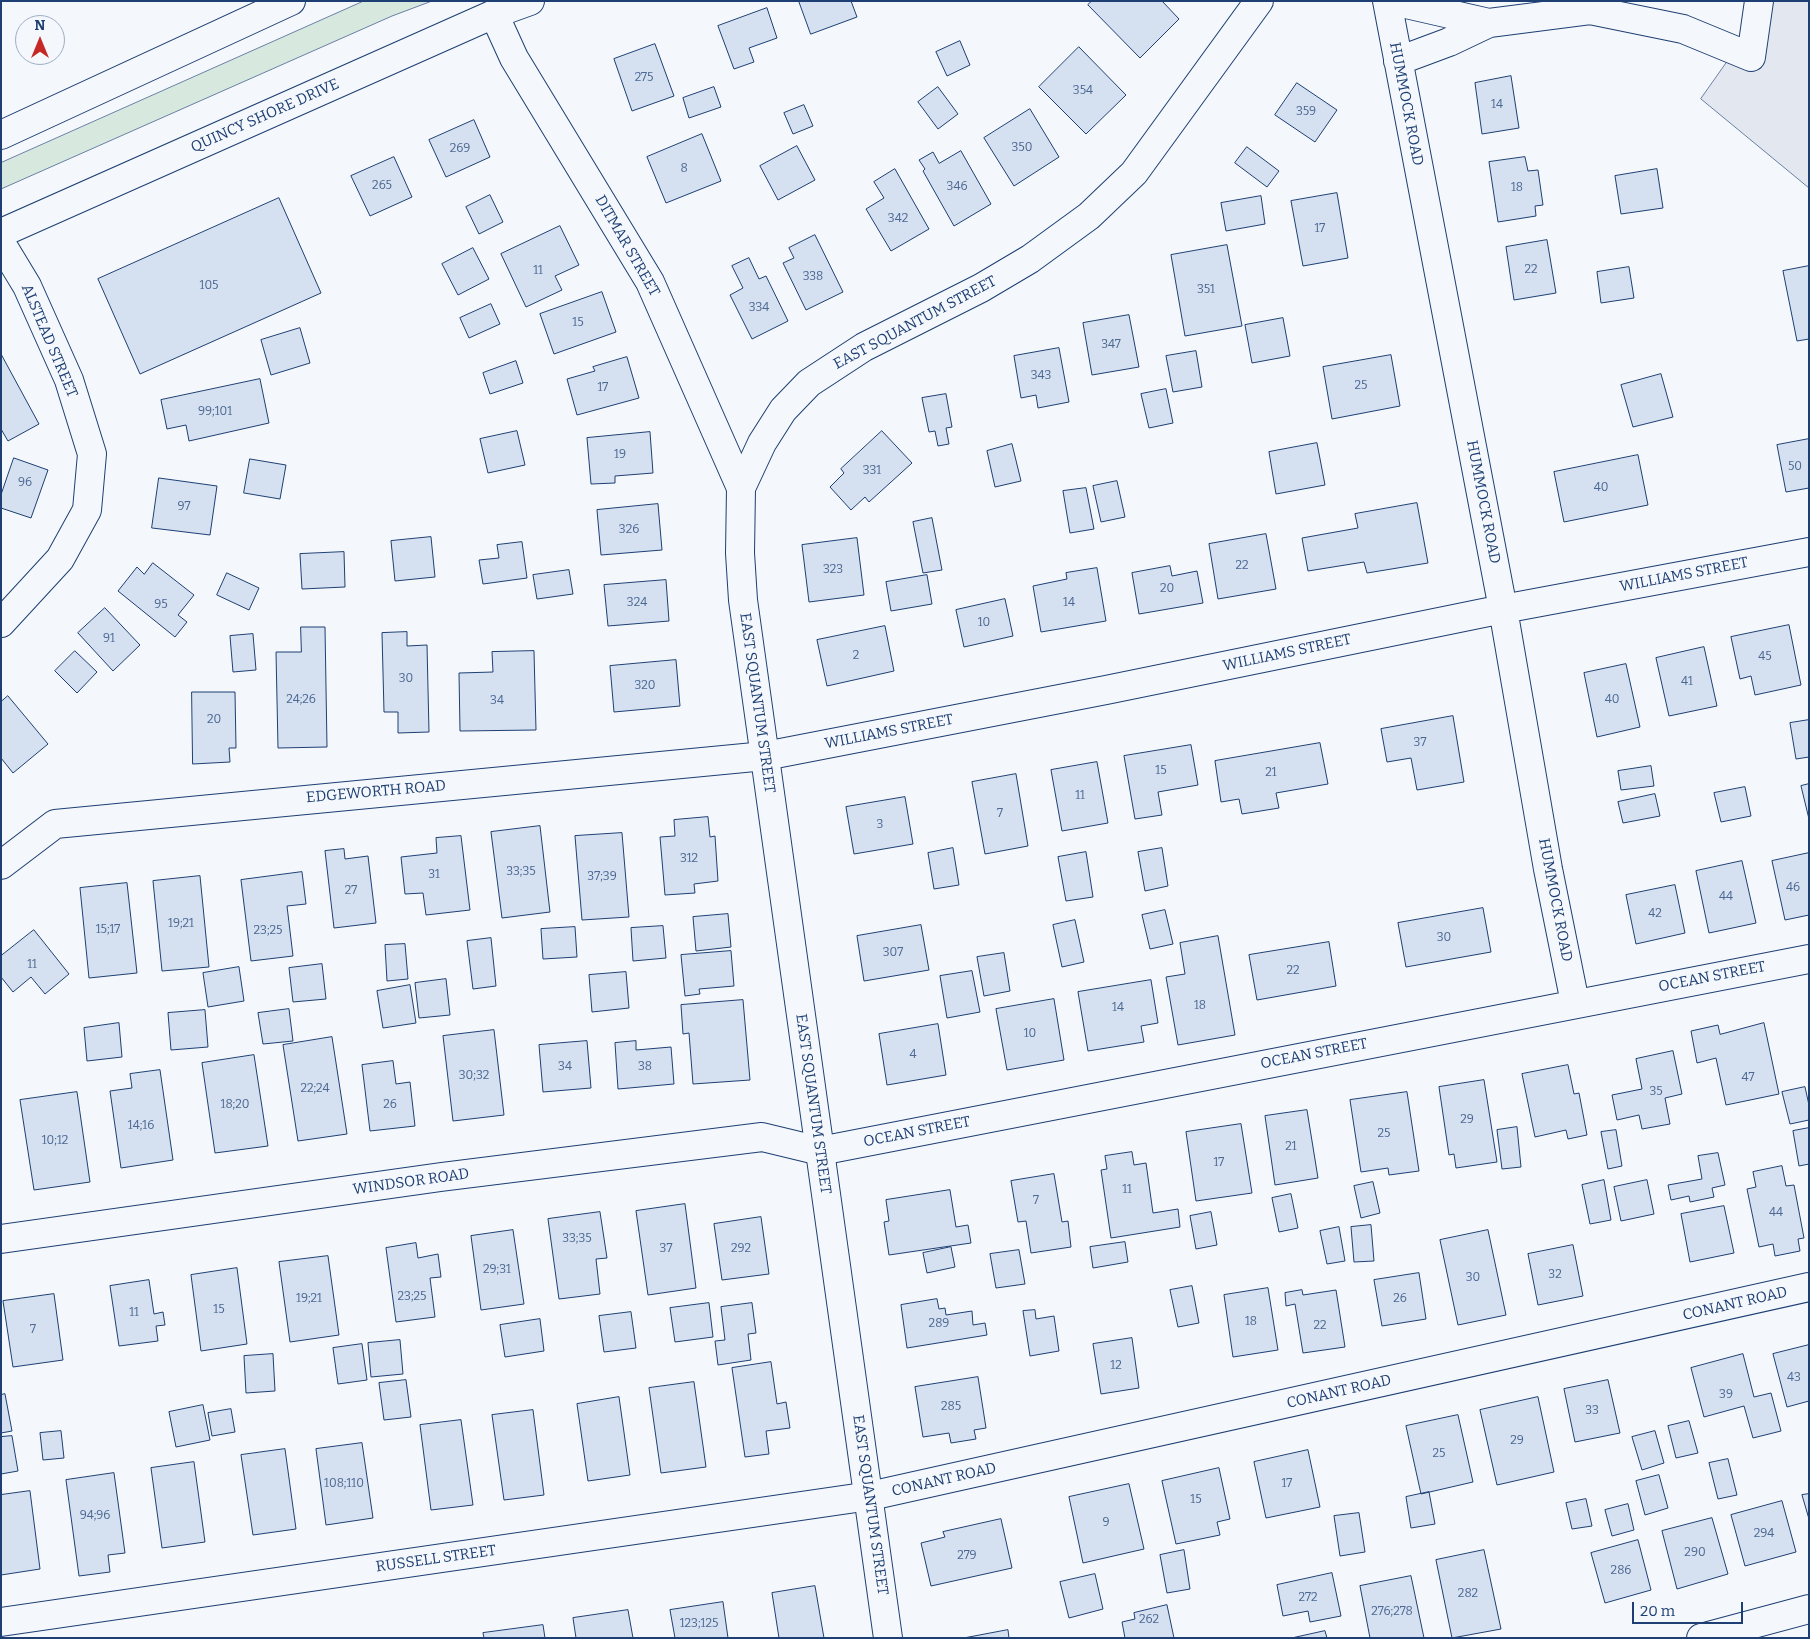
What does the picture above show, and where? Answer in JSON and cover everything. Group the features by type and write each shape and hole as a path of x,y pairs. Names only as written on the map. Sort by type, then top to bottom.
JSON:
{"street":[{"path":"1,134 290,1"},
{"name":"QUINCY SHORE DRIVE","path":"1,233 494,14 530,1"},
{"name":"EAST SQUANTUM STREET","path":"888,1638 870,1496 743,600 740,553 741,488 762,443 783,410 809,383 864,347 981,288 1030,259 1089,216 1134,172 1259,1"},
{"name":"HUMMOCK ROAD","path":"1387,1 1503,609 1548,869 1575,1003"},
{"path":"1393,1 1445,7 1489,23"},
{"path":"1398,61 1448,42 1489,23 1590,10 1683,29 1751,57 1759,1"},
{"name":"DITMAR STREET","path":"494,14 514,58 650,282 741,488"},
{"name":"ALSTEAD STREET","path":"1,243 27,286 69,380 92,454 87,510 60,559 1,623"},
{"name":"WILLIAMS STREET","path":"765,756 1106,690 1503,609 1809,552"},
{"name":"EDGEWORTH ROAD","path":"1,865 55,824 765,756"},
{"name":"OCEAN STREET","path":"820,1151 1809,959"},
{"name":"WINDSOR ROAD","path":"1,1239 441,1177 762,1137 820,1151"},
{"name":"CONANT ROAD","path":"870,1496 1809,1287"},
{"name":"RUSSELL STREET","path":"1,1622 870,1496"},
{"path":"1701,1638 1809,1609"}],"shaded area":[{"path":"364,1 432,1 392,16 1,189 1,163"},
{"path":"1770,1 1809,1 1809,188 1701,99"}],"building":[{"path":"799,1 851,1 857,17 811,34"},
{"path":"1092,1 1162,1 1179,19 1140,58 1088,5"},
{"path":"767,8 777,38 749,48 754,62 734,69 718,26"},
{"path":"960,41 970,65 947,76 936,52"},
{"path":"655,44 674,96 632,111 614,59"},
{"path":"1079,47 1126,95 1086,134 1039,87"},
{"path":"1511,76 1519,128 1482,134 1475,83"},
{"path":"1297,83 1337,110 1315,142 1275,115"},
{"path":"714,87 721,107 689,118 683,98"},
{"path":"938,87 958,114 938,129 918,102"},
{"path":"804,105 813,126 793,134 784,113"},
{"path":"1030,109 1059,157 1014,186 984,138"},
{"path":"474,120 490,157 446,177 429,140"},
{"path":"702,134 721,181 666,203 647,157"},
{"path":"797,146 815,180 778,200 760,166"},
{"path":"1247,147 1279,171 1267,187 1235,163"},
{"path":"961,151 991,204 954,226 923,171 925,169 919,160 933,152 939,163"},
{"path":"394,157 412,197 370,216 351,176"},
{"path":"1525,157 1528,171 1538,170 1543,205 1535,206 1536,216 1498,222 1489,162"},
{"path":"895,169 929,229 891,251 866,209 884,198 874,182"},
{"path":"1657,169 1663,208 1621,214 1615,176"},
{"path":"1337,193 1348,258 1303,266 1291,201"},
{"path":"490,195 503,222 479,234 466,207"},
{"path":"1261,196 1265,224 1226,231 1221,203"},
{"path":"279,198 321,293 140,374 98,279"},
{"path":"560,226 579,265 555,276 562,290 526,307 501,254"},
{"path":"815,235 843,292 806,310 783,263 794,258 789,248"},
{"path":"1547,240 1556,293 1514,300 1506,247"},
{"path":"1227,245 1242,326 1185,336 1171,255"},
{"path":"473,248 489,279 458,295 442,264"},
{"path":"749,258 759,279 766,276 788,321 752,339 730,295 743,288 732,266"},
{"path":"1809,266 1809,339 1797,341 1783,271"},
{"path":"1629,267 1634,298 1601,303 1597,272"},
{"path":"602,292 616,332 554,354 540,314"},
{"path":"491,304 500,324 469,338 460,318"},
{"path":"1129,315 1139,367 1092,375 1083,323"},
{"path":"1283,318 1290,356 1252,363 1245,325"},
{"path":"300,328 310,363 271,375 261,340"},
{"path":"1059,348 1069,402 1038,408 1036,395 1021,398 1014,356"},
{"path":"1196,351 1202,387 1173,392 1166,356"},
{"path":"1,354 39,424 8,441 1,429"},
{"path":"1391,355 1400,406 1332,419 1323,367"},
{"path":"627,357 639,398 577,415 567,379 595,371 593,367"},
{"path":"516,361 523,383 490,394 483,373"},
{"path":"1661,374 1673,417 1633,427 1621,385"},
{"path":"260,379 269,423 189,441 186,425 167,429 161,400"},
{"path":"1166,389 1173,423 1149,428 1141,394"},
{"path":"946,394 952,427 946,428 949,444 938,446 935,431 929,432 922,398"},
{"path":"517,431 525,465 488,473 480,439"},
{"path":"882,431 912,463 869,502 865,497 851,510 830,487 844,473 841,469"},
{"path":"650,432 653,473 615,476 615,483 591,484 587,438"},
{"path":"1809,439 1809,488 1786,492 1777,445"},
{"path":"1317,443 1325,485 1276,494 1269,452"},
{"path":"1012,444 1021,481 995,487 987,451"},
{"path":"1638,455 1648,505 1564,522 1554,472"},
{"path":"14,458 48,470 31,518 1,508 1,495"},
{"path":"250,459 286,465 280,499 244,493"},
{"path":"159,478 217,486 210,535 152,528"},
{"path":"1117,481 1125,517 1101,522 1093,486"},
{"path":"1086,488 1094,529 1070,533 1063,491"},
{"path":"1417,503 1428,563 1367,573 1364,562 1308,571 1302,538 1358,528 1355,514"},
{"path":"658,504 662,550 601,555 597,510"},
{"path":"932,518 942,570 923,573 913,522"},
{"path":"1266,534 1276,589 1218,599 1209,544"},
{"path":"431,537 435,577 395,581 391,541"},
{"path":"857,538 864,595 809,602 802,545"},
{"path":"522,542 527,578 483,584 479,560 499,558 497,545"},
{"path":"344,552 345,587 302,589 300,554"},
{"path":"153,563 194,595 178,615 187,622 175,637 118,591 137,567 144,574"},
{"path":"1170,566 1172,576 1197,571 1203,603 1139,614 1132,573"},
{"path":"1097,568 1106,621 1041,632 1033,586 1067,579 1066,573"},
{"path":"569,570 573,594 537,599 533,575"},
{"path":"227,573 259,588 249,610 217,595"},
{"path":"927,575 932,604 891,611 886,582"},
{"path":"666,580 669,621 608,626 604,585"},
{"path":"1005,599 1013,636 964,647 956,610"},
{"path":"105,608 140,645 113,671 78,633"},
{"path":"1789,625 1801,685 1755,695 1751,676 1740,679 1731,637"},
{"path":"885,626 894,671 827,686 817,640"},
{"path":"301,627 325,627 327,747 278,748 276,652 301,652"},
{"path":"407,632 407,646 427,645 429,732 398,733 398,712 384,712 382,633"},
{"path":"253,634 256,670 233,672 230,636"},
{"path":"1704,647 1717,706 1669,716 1656,658"},
{"path":"75,651 97,672 77,693 55,671"},
{"path":"534,651 536,730 460,731 459,673 493,672 492,652"},
{"path":"676,660 680,706 614,712 610,666"},
{"path":"1626,664 1640,727 1597,737 1584,673"},
{"path":"192,692 235,692 236,748 229,748 230,762 193,764"},
{"path":"8,696 48,744 13,773 1,758 1,702"},
{"path":"1453,716 1464,782 1417,790 1411,758 1387,762 1381,729"},
{"path":"1809,720 1809,757 1796,759 1790,723"},
{"path":"1320,743 1328,784 1276,793 1279,808 1242,814 1239,799 1221,802 1215,761"},
{"path":"1191,745 1198,785 1158,792 1162,815 1135,819 1124,756"},
{"path":"1097,762 1108,823 1062,831 1051,770"},
{"path":"1651,766 1654,786 1621,790 1618,771"},
{"path":"1016,774 1028,846 985,854 972,782"},
{"path":"1809,784 1809,819 1801,786"},
{"path":"1745,787 1751,816 1721,822 1714,793"},
{"path":"1655,794 1660,816 1623,823 1618,802"},
{"path":"905,797 913,844 854,854 846,807"},
{"path":"708,817 710,837 715,836 718,881 694,884 695,893 665,895 660,837 675,836 674,820"},
{"path":"540,826 550,912 502,918 491,832"},
{"path":"622,833 629,917 582,920 575,836"},
{"path":"461,836 470,910 426,915 423,893 405,894 401,857 437,853 436,838"},
{"path":"953,848 959,885 934,889 928,853"},
{"path":"1162,848 1168,886 1145,891 1138,852"},
{"path":"344,849 345,859 368,856 376,923 334,928 325,851"},
{"path":"1086,852 1093,897 1066,901 1058,857"},
{"path":"1809,853 1809,915 1785,920 1772,861"},
{"path":"1742,861 1756,923 1709,933 1696,871"},
{"path":"302,872 306,904 287,906 293,956 251,961 241,880"},
{"path":"200,876 209,967 162,971 153,881"},
{"path":"127,883 137,973 89,978 80,888"},
{"path":"1675,885 1685,933 1636,944 1626,895"},
{"path":"1483,908 1491,952 1406,967 1398,923"},
{"path":"1165,910 1173,944 1150,949 1142,915"},
{"path":"728,914 731,947 696,951 693,917"},
{"path":"1075,920 1084,962 1062,967 1053,925"},
{"path":"921,925 929,970 864,981 857,936"},
{"path":"663,926 666,958 633,961 631,928"},
{"path":"575,927 577,957 543,959 541,929"},
{"path":"34,930 69,974 45,994 31,977 13,992 1,977 1,956"},
{"path":"1218,936 1235,1035 1178,1045 1166,977 1185,974 1180,943"},
{"path":"491,938 496,986 473,989 467,941"},
{"path":"1329,942 1336,986 1257,1000 1249,955"},
{"path":"405,944 408,979 387,981 385,945"},
{"path":"731,951 734,986 699,989 700,994 685,996 681,955"},
{"path":"1004,953 1010,991 984,996 977,957"},
{"path":"322,964 326,999 293,1002 289,968"},
{"path":"239,967 244,1001 208,1007 203,973"},
{"path":"972,971 980,1012 947,1018 940,976"},
{"path":"626,972 629,1008 592,1012 589,975"},
{"path":"446,979 450,1015 419,1018 415,983"},
{"path":"1151,980 1158,1023 1141,1026 1144,1042 1088,1051 1078,992"},
{"path":"410,985 416,1023 383,1028 377,991"},
{"path":"1054,999 1064,1060 1007,1070 996,1009"},
{"path":"743,1000 750,1080 693,1084 689,1033 683,1034 681,1005"},
{"path":"289,1009 293,1041 263,1044 258,1013"},
{"path":"205,1010 208,1047 171,1050 168,1013"},
{"path":"119,1023 122,1057 87,1061 84,1028"},
{"path":"1764,1023 1779,1094 1726,1105 1716,1058 1697,1063 1691,1031 1718,1025 1720,1034"},
{"path":"938,1024 946,1075 887,1085 879,1034"},
{"path":"494,1030 504,1115 453,1121 443,1036"},
{"path":"332,1037 347,1134 298,1141 283,1045"},
{"path":"587,1041 591,1088 543,1092 539,1045"},
{"path":"636,1041 636,1050 671,1047 674,1084 618,1089 615,1043"},
{"path":"1673,1051 1682,1094 1665,1098 1670,1124 1642,1129 1639,1115 1617,1120 1612,1095 1642,1089 1636,1059"},
{"path":"254,1055 268,1146 215,1153 202,1063"},
{"path":"393,1061 396,1084 410,1082 415,1126 370,1131 362,1065"},
{"path":"1568,1065 1574,1094 1579,1093 1587,1135 1568,1139 1566,1130 1535,1137 1522,1074"},
{"path":"160,1070 173,1160 121,1168 110,1091 132,1088 130,1074"},
{"path":"1484,1080 1497,1162 1456,1168 1454,1154 1449,1155 1439,1087"},
{"path":"1805,1087 1809,1105 1809,1120 1790,1124 1782,1092"},
{"path":"77,1092 90,1182 34,1190 20,1100"},
{"path":"1407,1092 1419,1171 1389,1175 1388,1168 1361,1172 1350,1100"},
{"path":"1307,1110 1318,1178 1275,1185 1265,1116"},
{"path":"1241,1124 1252,1193 1196,1201 1186,1132"},
{"path":"1517,1127 1521,1167 1502,1169 1497,1130"},
{"path":"1809,1128 1809,1164 1799,1166 1793,1131"},
{"path":"1616,1130 1622,1166 1608,1169 1601,1132"},
{"path":"1132,1152 1134,1165 1146,1163 1153,1213 1178,1209 1180,1227 1111,1238 1101,1170 1107,1169 1105,1156"},
{"path":"1718,1153 1725,1185 1712,1188 1714,1197 1690,1202 1689,1196 1671,1200 1668,1185 1702,1179 1698,1156"},
{"path":"1782,1166 1786,1186 1794,1185 1804,1238 1798,1239 1800,1251 1775,1256 1773,1244 1759,1247 1747,1189 1756,1187 1753,1172"},
{"path":"1054,1174 1062,1222 1068,1221 1071,1247 1031,1253 1026,1221 1018,1222 1011,1181"},
{"path":"1604,1180 1611,1220 1590,1224 1582,1185"},
{"path":"1647,1180 1654,1214 1621,1221 1614,1187"},
{"path":"1373,1182 1380,1213 1361,1218 1354,1186"},
{"path":"950,1190 956,1227 968,1225 971,1243 889,1255 884,1222 889,1221 886,1200"},
{"path":"1291,1194 1298,1228 1279,1232 1272,1198"},
{"path":"685,1204 696,1288 648,1295 636,1211"},
{"path":"1724,1206 1734,1253 1690,1262 1681,1214"},
{"path":"600,1212 607,1258 596,1259 600,1294 559,1299 548,1219"},
{"path":"1211,1212 1217,1245 1196,1249 1190,1216"},
{"path":"761,1217 769,1274 722,1280 714,1224"},
{"path":"1371,1225 1374,1261 1354,1262 1351,1227"},
{"path":"1339,1227 1345,1261 1327,1264 1320,1231"},
{"path":"513,1230 524,1304 481,1310 471,1236"},
{"path":"1488,1230 1506,1315 1458,1325 1440,1240"},
{"path":"1125,1242 1128,1262 1093,1268 1090,1247"},
{"path":"416,1243 418,1258 438,1254 441,1277 430,1278 435,1317 396,1322 386,1248"},
{"path":"1573,1245 1583,1296 1538,1305 1528,1254"},
{"path":"951,1247 955,1267 927,1273 923,1253"},
{"path":"1019,1250 1025,1284 996,1288 990,1254"},
{"path":"328,1256 339,1335 290,1342 279,1262"},
{"path":"237,1268 247,1344 201,1351 191,1275"},
{"path":"1419,1273 1426,1319 1382,1326 1374,1280"},
{"path":"149,1280 154,1314 163,1312 165,1325 156,1326 158,1341 119,1346 110,1286"},
{"path":"1192,1286 1199,1323 1178,1327 1170,1290"},
{"path":"1268,1288 1278,1350 1233,1357 1224,1295"},
{"path":"1302,1290 1303,1295 1336,1290 1345,1347 1303,1353 1295,1304 1286,1306 1285,1293"},
{"path":"54,1294 63,1360 13,1367 3,1301"},
{"path":"937,1299 939,1309 945,1308 946,1315 972,1311 973,1325 985,1323 987,1335 907,1348 901,1305"},
{"path":"709,1303 713,1337 675,1342 670,1308"},
{"path":"752,1303 756,1333 748,1334 751,1360 718,1365 715,1341 725,1340 721,1307"},
{"path":"1035,1310 1036,1319 1054,1316 1059,1351 1030,1356 1023,1311"},
{"path":"631,1312 636,1348 604,1352 599,1316"},
{"path":"540,1319 544,1351 505,1357 500,1325"},
{"path":"1132,1338 1139,1388 1101,1394 1093,1344"},
{"path":"400,1340 403,1374 371,1377 368,1343"},
{"path":"362,1344 367,1380 338,1384 333,1348"},
{"path":"1809,1345 1809,1401 1787,1407 1773,1354"},
{"path":"273,1354 275,1391 246,1393 244,1356"},
{"path":"1743,1354 1754,1397 1771,1393 1781,1431 1753,1438 1744,1406 1704,1417 1691,1368"},
{"path":"771,1362 777,1404 786,1402 790,1428 766,1431 769,1454 745,1457 732,1368"},
{"path":"978,1377 986,1428 974,1430 976,1439 951,1443 949,1433 923,1437 915,1387"},
{"path":"406,1380 411,1417 384,1420 379,1383"},
{"path":"1608,1380 1620,1433 1575,1442 1564,1389"},
{"path":"694,1382 706,1467 661,1473 649,1388"},
{"path":"5,1394 12,1431 1,1433 1,1395"},
{"path":"619,1397 630,1475 588,1481 577,1404"},
{"path":"1538,1397 1554,1472 1497,1485 1480,1410"},
{"path":"203,1405 210,1440 176,1447 169,1412"},
{"path":"231,1409 235,1432 212,1436 208,1413"},
{"path":"533,1410 544,1495 504,1500 492,1415"},
{"path":"1458,1415 1473,1482 1421,1494 1406,1426"},
{"path":"461,1420 473,1505 431,1510 420,1425"},
{"path":"1689,1421 1698,1453 1676,1458 1668,1426"},
{"path":"61,1431 64,1458 43,1460 40,1433"},
{"path":"1655,1431 1664,1463 1642,1470 1632,1437"},
{"path":"12,1436 18,1471 1,1474 1,1437"},
{"path":"362,1443 373,1518 326,1525 316,1449"},
{"path":"285,1449 296,1529 253,1535 241,1455"},
{"path":"1308,1450 1320,1507 1266,1518 1254,1462"},
{"path":"1728,1459 1737,1495 1718,1499 1709,1463"},
{"path":"194,1462 205,1542 162,1548 151,1468"},
{"path":"1219,1468 1230,1519 1217,1522 1220,1535 1176,1544 1162,1481"},
{"path":"114,1473 125,1553 108,1555 110,1572 79,1576 66,1480"},
{"path":"1659,1475 1668,1508 1645,1515 1636,1481"},
{"path":"1129,1484 1144,1549 1083,1563 1069,1497"},
{"path":"30,1491 40,1569 1,1575 1,1495"},
{"path":"1429,1492 1435,1524 1411,1528 1406,1497"},
{"path":"1809,1494 1809,1519 1802,1495"},
{"path":"1586,1499 1592,1526 1572,1529 1566,1503"},
{"path":"1782,1501 1796,1552 1745,1566 1731,1515"},
{"path":"1628,1504 1634,1530 1612,1536 1605,1510"},
{"path":"1359,1513 1365,1552 1340,1556 1334,1516"},
{"path":"1712,1518 1728,1574 1677,1589 1662,1531"},
{"path":"1001,1519 1012,1568 931,1586 921,1543 945,1537 943,1532"},
{"path":"1638,1540 1651,1590 1605,1603 1591,1553"},
{"path":"1184,1550 1190,1589 1167,1593 1160,1555"},
{"path":"1484,1550 1501,1629 1452,1638 1436,1560"},
{"path":"1332,1573 1341,1616 1310,1622 1308,1611 1283,1616 1277,1585"},
{"path":"1095,1574 1103,1609 1069,1618 1060,1582"},
{"path":"1411,1576 1424,1638 1370,1638 1360,1586"},
{"path":"815,1586 824,1638 779,1638 772,1593"},
{"path":"723,1602 728,1638 675,1638 670,1610"},
{"path":"1167,1605 1174,1638 1125,1638 1122,1622 1135,1619 1134,1613"},
{"path":"628,1610 633,1638 576,1638 573,1618"},
{"path":"543,1625 545,1638 484,1638 483,1633"},
{"path":"1008,1630 1009,1638 964,1638"},
{"path":"1325,1631 1327,1638 1292,1638"}]}
